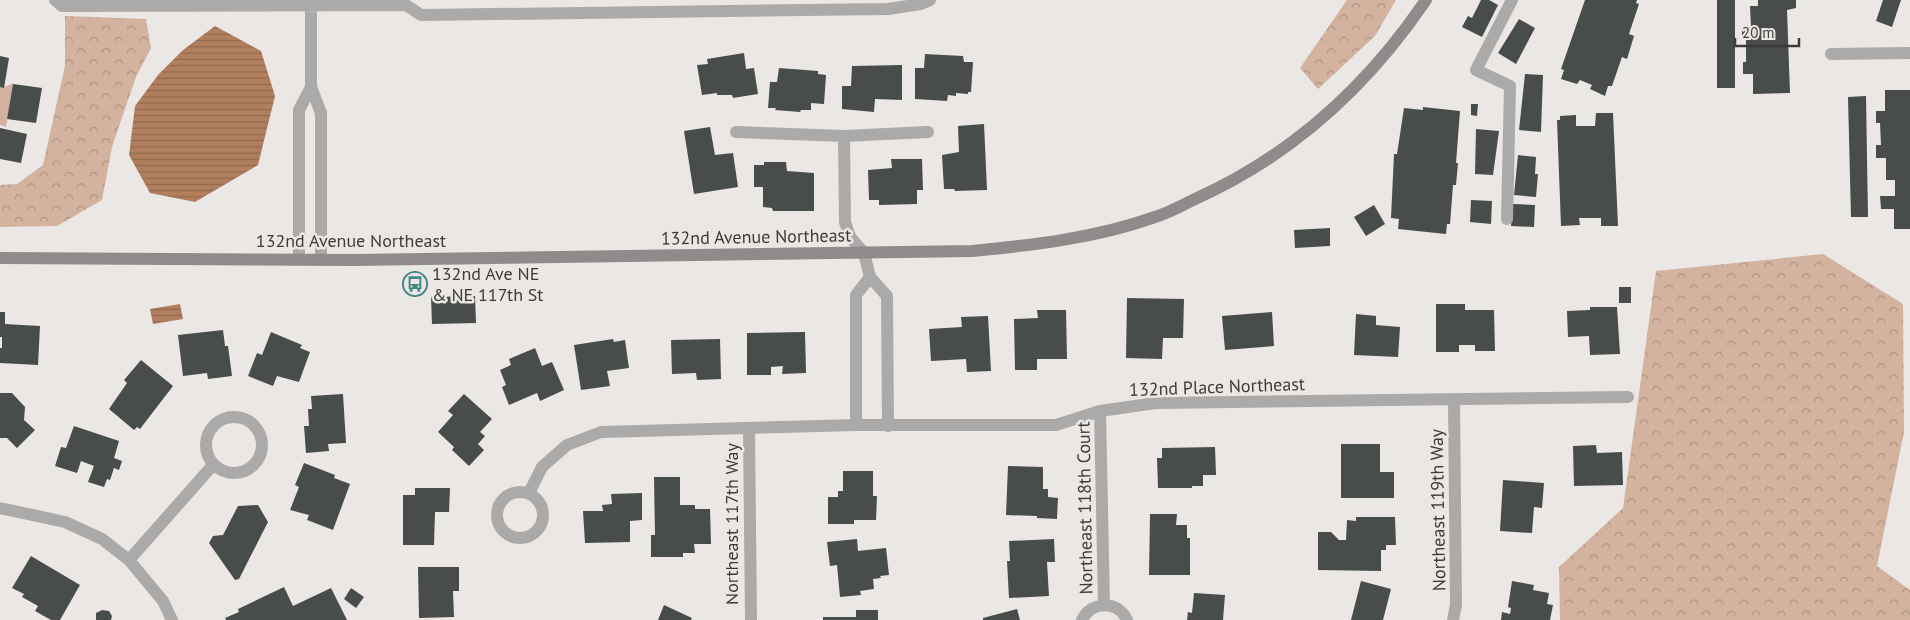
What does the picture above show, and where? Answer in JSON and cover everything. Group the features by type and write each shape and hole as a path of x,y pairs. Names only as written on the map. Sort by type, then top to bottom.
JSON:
{"street":[{"path":"55,0 62,6 409,2 422,15 888,9 921,4 930,0"},
{"name":"132nd Avenue Northeast","path":"0,258 321,260 864,253 972,250 1035,244 1092,235 1156,217 1214,191 1259,165 1315,125 1368,76 1404,32 1426,0"},
{"path":"1507,219 1510,86 1476,70 1512,0"},
{"path":"311,3 311,87 321,113 321,260"},
{"path":"1831,54 1910,53"},
{"path":"299,260 300,110 311,87"},
{"path":"736,132 844,136 928,132"},
{"path":"844,136 846,222 850,237 864,253 870,277 887,296 888,426"},
{"path":"856,425 856,295 870,277"},
{"name":"132nd Place Northeast","path":"529,494 542,467 567,445 601,432 856,425 1056,425 1100,411 1156,403 1628,397"},
{"name":"Northeast 119th Way","path":"1453,620 1456,605 1454,400"},
{"name":"Northeast 118th Court","path":"1100,411 1104,605"},
{"path":"231,416 240,417 256,427 262,445 256,463 240,473 221,471 213,465 205,449 206,439 214,424 222,418 231,416"},
{"name":"Northeast 117th Way","path":"749,429 751,620"},
{"path":"129,560 213,465"},
{"path":"0,508 65,522 102,539 129,560 163,601 172,620"},
{"name":"Northeast 118th Court","path":"1082,620 1088,611 1104,605 1120,610 1126,620"}],"green space":[{"path":"1347,0 1396,0 1375,36 1318,89 1300,68"},
{"path":"65,16 146,19 151,48 136,77 112,147 102,200 57,226 0,227 0,185 17,184 43,165 65,66"},
{"path":"13,83 6,127 0,125 0,86 5,87"},
{"path":"1823,254 1903,304 1904,432 1877,566 1910,590 1910,620 1560,620 1559,567 1623,508 1656,271"}],"shaded area":[{"path":"215,26 261,51 275,96 258,165 195,202 150,193 129,155 135,106 158,75 183,50"},
{"path":"180,304 183,319 153,324 150,309"}],"building":[{"path":"1481,0 1489,0 1498,5 1482,37 1462,27 1468,16 1472,18"},
{"path":"1585,0 1637,0 1636,3 1639,4 1629,34 1634,36 1627,59 1622,57 1612,86 1608,86 1605,96 1590,89 1592,85 1580,80 1577,84 1561,79 1564,70 1561,69"},
{"path":"1717,0 1735,0 1735,88 1717,88"},
{"path":"1758,0 1796,0 1796,8 1787,10 1790,93 1753,94 1753,74 1743,74 1743,62 1746,62 1746,39 1742,39 1742,27 1751,27 1750,6 1758,6"},
{"path":"1883,0 1901,0 1892,27 1876,21"},
{"path":"1519,19 1535,28 1516,64 1498,53"},
{"path":"744,53 746,69 754,68 758,94 733,98 732,95 717,95 717,93 702,95 697,65 708,64 707,59"},
{"path":"925,54 963,56 964,62 973,62 971,92 968,92 968,94 956,93 956,96 948,95 947,101 915,99 915,68 924,68"},
{"path":"0,56 9,58 4,88 0,87"},
{"path":"902,65 902,100 875,99 874,112 842,109 842,86 851,86 852,66"},
{"path":"779,68 818,71 818,74 826,75 824,104 811,103 811,110 801,110 800,112 768,108 770,82 777,82"},
{"path":"1525,74 1543,75 1541,132 1519,130"},
{"path":"13,84 42,88 36,123 7,119"},
{"path":"1885,90 1910,90 1910,229 1894,229 1894,209 1881,209 1880,196 1895,196 1895,180 1886,180 1886,158 1876,158 1876,145 1881,145 1880,123 1876,123 1876,111 1885,111"},
{"path":"1866,96 1868,217 1851,217 1848,97"},
{"path":"1471,104 1478,104 1477,116 1471,115"},
{"path":"1423,107 1460,111 1456,185 1453,185 1450,224 1447,224 1446,234 1398,229 1399,219 1391,218 1394,154 1397,154 1404,108 1423,110"},
{"path":"1596,113 1613,113 1618,226 1601,226 1601,218 1579,218 1580,225 1561,226 1557,120 1560,120 1560,116 1576,115 1576,126 1595,126"},
{"path":"984,124 987,190 955,191 954,189 944,189 942,155 959,152 958,126"},
{"path":"710,127 715,155 733,153 738,187 694,194 684,131"},
{"path":"0,128 27,134 21,163 0,159"},
{"path":"1476,129 1499,131 1493,175 1475,174"},
{"path":"1518,155 1536,157 1535,174 1538,174 1536,197 1514,195"},
{"path":"891,159 922,159 923,190 917,190 917,204 879,205 879,200 869,200 868,170 892,168"},
{"path":"764,162 786,162 787,171 814,173 814,211 773,211 772,208 763,207 763,187 754,187 754,165 764,165"},
{"path":"1471,200 1492,201 1491,224 1470,222"},
{"path":"1513,204 1535,205 1534,227 1511,226"},
{"path":"1374,205 1385,224 1366,236 1354,217"},
{"path":"1330,228 1330,246 1295,248 1294,230"},
{"path":"1619,287 1631,287 1631,303 1619,303"},
{"path":"475,296 476,323 432,324 431,297"},
{"path":"1127,298 1184,299 1183,338 1163,338 1162,359 1126,358"},
{"path":"1436,304 1465,304 1465,310 1494,310 1495,351 1475,351 1475,345 1459,345 1459,352 1436,352"},
{"path":"1590,307 1617,307 1620,354 1590,355 1589,336 1568,337 1567,311 1590,310"},
{"path":"1037,310 1066,310 1067,359 1037,359 1037,370 1015,370 1014,319 1038,318"},
{"path":"0,312 5,312 5,324 40,326 38,365 0,363 2,337 0,337"},
{"path":"1272,312 1274,346 1225,350 1222,316"},
{"path":"1356,314 1376,316 1376,325 1400,327 1398,357 1354,355"},
{"path":"988,316 991,371 967,372 966,359 931,361 929,329 962,327 961,317"},
{"path":"223,330 225,346 228,346 232,376 208,379 207,373 183,376 178,335"},
{"path":"271,332 302,345 300,348 310,352 299,382 277,376 273,386 248,376 257,353 262,355"},
{"path":"805,332 806,373 782,374 783,366 771,367 771,375 747,375 747,333"},
{"path":"613,339 614,342 625,340 629,368 607,371 610,386 581,390 574,345"},
{"path":"720,339 721,379 697,380 696,373 672,374 671,340"},
{"path":"535,348 542,366 552,362 564,390 540,401 537,393 509,405 502,387 506,385 500,370 511,365 509,359"},
{"path":"141,360 173,386 140,429 137,427 134,430 109,409 127,383 124,380"},
{"path":"0,393 12,393 25,407 24,420 35,430 17,448 7,438 0,438"},
{"path":"343,394 346,443 328,444 329,451 306,453 304,426 309,426 308,409 312,409 311,396"},
{"path":"464,394 492,419 480,432 485,436 478,444 484,450 469,466 452,450 454,447 438,432 453,415 448,411"},
{"path":"74,426 119,441 114,458 122,461 119,470 114,468 110,480 107,479 104,487 88,482 94,466 81,461 77,473 55,466 61,447 66,448"},
{"path":"1341,444 1380,444 1380,472 1394,472 1394,498 1341,498"},
{"path":"1596,445 1597,453 1622,452 1623,485 1574,486 1573,446"},
{"path":"1215,447 1216,475 1203,475 1203,486 1192,486 1192,488 1158,488 1157,458 1162,458 1162,448"},
{"path":"304,463 335,475 334,478 350,484 333,530 307,520 309,515 290,510 299,487 295,485"},
{"path":"1008,466 1043,467 1043,489 1048,489 1048,497 1058,498 1057,519 1006,515"},
{"path":"843,471 873,471 873,496 877,496 876,520 854,520 854,524 828,524 828,497 838,497 838,491 843,491"},
{"path":"654,477 680,477 680,505 695,505 695,509 710,509 711,544 694,544 695,553 683,553 683,557 651,557 651,535 655,535"},
{"path":"1503,480 1544,483 1542,508 1534,507 1532,533 1500,531"},
{"path":"415,488 450,488 449,512 435,512 434,545 403,545 403,495 415,495"},
{"path":"642,493 642,520 630,521 630,542 585,543 583,511 603,511 602,505 612,504 611,494"},
{"path":"258,505 268,522 239,579 235,580 209,543 213,536 223,535 238,506"},
{"path":"1150,514 1177,514 1176,525 1187,525 1187,538 1190,538 1190,575 1149,575"},
{"path":"1356,517 1395,517 1396,545 1386,545 1386,550 1381,550 1381,571 1318,570 1318,532 1331,532 1339,540 1346,540 1347,520 1356,521"},
{"path":"857,539 858,551 886,548 889,575 873,579 874,589 860,591 861,595 840,597 837,565 830,566 827,542"},
{"path":"1054,539 1055,562 1047,562 1049,596 1009,598 1007,561 1010,561 1009,541"},
{"path":"31,556 80,585 60,620 51,620 35,611 38,606 22,597 24,594 12,588"},
{"path":"418,567 459,567 459,591 453,591 454,617 419,618"},
{"path":"1361,581 1391,589 1383,620 1351,620"},
{"path":"1512,581 1534,585 1533,590 1549,593 1547,604 1553,605 1550,620 1501,620 1502,612 1510,614 1511,608 1508,607"},
{"path":"284,587 293,606 331,588 347,620 226,620 225,618 239,612 238,609"},
{"path":"351,588 364,597 356,608 344,599"},
{"path":"1194,593 1225,595 1223,620 1187,620 1188,612 1192,613"},
{"path":"664,605 692,618 691,620 658,620"},
{"path":"1017,609 1020,620 983,620 983,618"},
{"path":"102,610 109,611 112,616 111,620 96,620 96,613"},
{"path":"856,610 878,610 878,620 823,620 823,617 856,617"}],"place":[{"name":"132nd Ave NE & NE 117th St","path":"415,284"}]}
